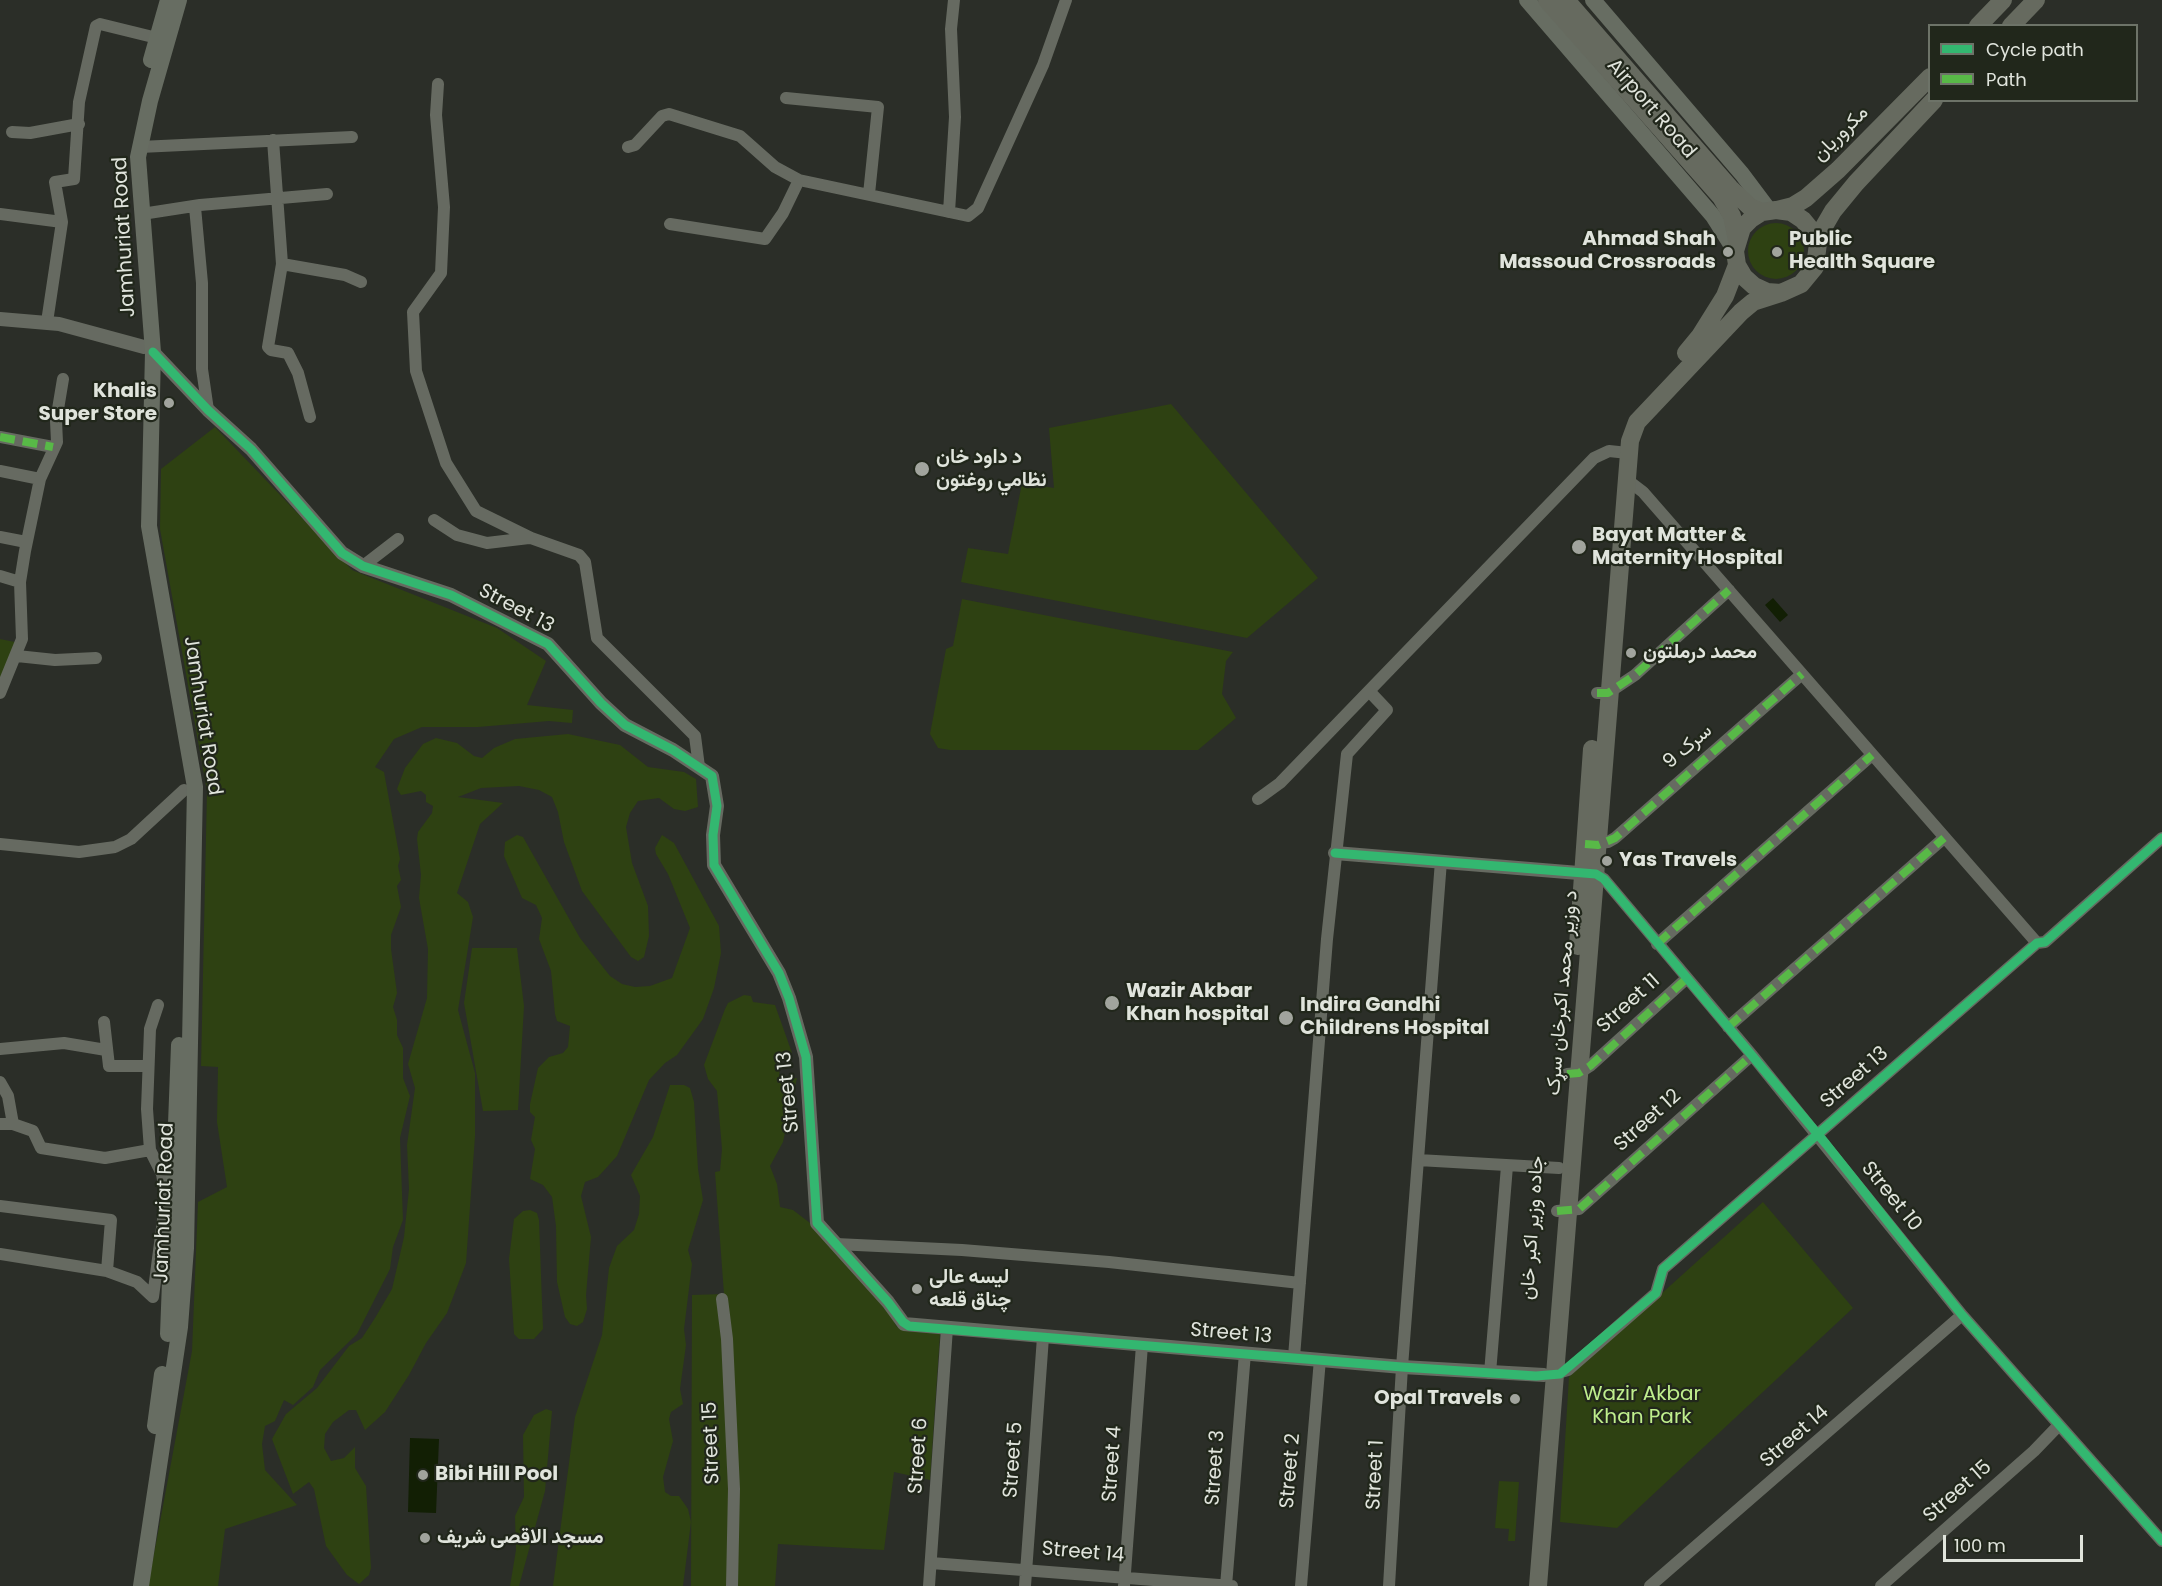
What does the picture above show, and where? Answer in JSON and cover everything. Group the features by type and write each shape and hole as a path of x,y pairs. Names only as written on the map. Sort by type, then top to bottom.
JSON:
{"main road":[{"name":"Jamhuriat Road","path":"139,216 130,152 143,88 168,0"},
{"name":"Jamhuriat Road","path":"141,1586 180,1327 186,1248 195,787 149,526 148,350 139,216 138,157 150,102 179,0"},
{"name":"Airport Road","path":"1527,0 1713,216 1736,252"},
{"path":"1546,0 1721,197 1732,216 1736,252 1744,277 1754,286 1767,292 1781,292 1801,285 1809,277 1817,256 1819,235 1833,212 1856,183 1932,102"},
{"name":"Airport Road","path":"1566,0 1730,188 1750,207 1769,211"},
{"name":"Airport Road","path":"1593,0 1742,174 1769,211"},
{"path":"1980,24 2003,0"},
{"path":"2013,24 2036,0"},
{"name":"مکروریان","path":"1769,211 1793,206 1806,198 1838,170 1928,78"},
{"path":"1602,693 1626,422 1700,336 1725,296 1736,252 1747,223 1769,211 1791,212 1803,220 1812,231 1817,245"},
{"name":"د وزیر محمد اکبرخان سړک","path":"1538,1586 1550,1375 1602,693 1626,479 1623,453 1637,422 1714,339 1753,302 1781,292"},
{"name":"Jamhuriat Road","path":"134,1586 169,1324 165,1251 184,790 140,526 148,350"},
{"name":"جاده وزیر اکبر خان","path":"1562,1211 1559,1168 1573,1074"},
{"path":"1527,1586 1550,1375"}],"street":[{"path":"949,212 955,117 951,29 954,0"},
{"path":"628,147 635,145 662,117 669,114 740,136 775,167 799,180 968,216 978,208 1043,65 1066,0"},
{"path":"47,322 62,222 56,182 74,179 79,102 96,26 100,24 157,38"},
{"path":"438,84 435,115 444,207 441,273 413,312 416,371 446,463 476,511 531,538 567,549 579,555 585,562 597,638 695,736 699,767"},
{"path":"786,98 878,107 869,194"},
{"path":"12,132 30,133 79,124"},
{"path":"141,147 352,137"},
{"path":"273,140 282,264 268,347 271,350 288,353 298,373 310,417"},
{"path":"670,224 765,239 783,213 799,180"},
{"path":"139,216 195,207 327,194"},
{"path":"195,207 202,283 202,369 208,410"},
{"path":"0,214 62,222"},
{"path":"282,264 345,275 361,282"},
{"path":"0,319 47,322 148,350"},
{"name":"Street 13","path":"148,350 251,449 342,553 363,566 451,595 548,644 601,703 626,725 712,776 717,792 714,865 779,973 792,1007 806,1057 817,1223 888,1302 904,1324 1402,1367 1550,1375 1568,1370 1656,1293 1663,1269 2037,944 2045,942 2162,838"},
{"path":"0,693 22,639 20,582 26,542 40,479 57,442 56,421 63,379"},
{"path":"0,437 53,447"},
{"path":"1258,799 1280,783 1594,458 1609,451 1623,453"},
{"path":"0,471 40,479"},
{"path":"1626,479 1643,492 2037,944"},
{"path":"434,520 457,535 487,543 531,538"},
{"path":"0,537 26,542"},
{"path":"363,566 398,539"},
{"path":"0,576 20,582"},
{"path":"1602,693 1635,675 1729,590"},
{"path":"17,656 55,660 96,658"},
{"name":"سرک 9","path":"1591,844 1616,838 1802,674"},
{"path":"1294,1357 1335,853 1347,754 1387,710 1369,691"},
{"path":"1657,944 1872,755"},
{"path":"0,844 78,852 115,847 131,839 184,790"},
{"path":"1728,1028 1944,838"},
{"path":"1335,853 1589,874"},
{"name":"Street 1","path":"1389,1586 1402,1367 1441,861"},
{"name":"Street 10","path":"1589,874 1604,879 1752,1055 1962,1315 2161,1536"},
{"name":"Street 11","path":"1573,1074 1686,979"},
{"path":"0,1254 107,1271 137,1282 153,1297 165,1251 166,1197 162,1174 150,1150 147,1066 150,1029 158,1005"},
{"path":"104,1022 109,1066 147,1066"},
{"path":"0,1049 64,1043 106,1050"},
{"name":"Street 12","path":"1562,1211 1579,1209 1752,1055"},
{"path":"0,1082 8,1096 13,1124"},
{"path":"0,1124 13,1124 33,1131 41,1148 105,1158 150,1150"},
{"path":"1418,1160 1559,1168"},
{"path":"1490,1373 1507,1166"},
{"path":"0,1206 111,1220 107,1271"},
{"path":"836,1244 962,1250 1109,1262 1300,1283"},
{"name":"Street 15","path":"722,1299 727,1339 734,1489 732,1586"},
{"name":"Street 14","path":"1650,1586 1962,1315"},
{"name":"Street 6","path":"929,1586 947,1329"},
{"name":"Street 5","path":"1025,1586 1043,1337"},
{"name":"Street 4","path":"1124,1581 1142,1345"},
{"name":"Street 3","path":"1226,1586 1245,1353"},
{"name":"Street 2","path":"1301,1586 1320,1359"},
{"name":"Street 15","path":"1885,1585 2034,1451 2059,1425"},
{"name":"Street 14","path":"931,1563 1026,1568 1124,1581 1233,1586"}],"green space":[{"path":"1776,223 1787,225 1796,231 1802,240 1804,251 1802,262 1796,271 1787,277 1776,279 1765,277 1756,271 1750,262 1748,251 1750,240 1756,231 1765,225"},
{"path":"1171,404 1318,578 1247,638 961,582 968,548 1008,554 1022,483 1054,488 1049,428"},
{"path":"215,427 352,570 497,628 546,661 527,705 573,710 572,723 549,721 478,727 422,727 394,739 375,767 384,772 400,859 398,866 401,880 397,886 401,907 391,935 397,993 393,1007 397,1020 397,1035 403,1048 403,1078 410,1096 400,1138 403,1220 393,1247 390,1269 357,1334 320,1370 313,1387 293,1405 284,1400 275,1421 265,1426 262,1444 265,1470 297,1505 225,1529 218,1586 148,1586 192,1351 198,1202 227,1187 217,1122 218,1067 201,1066 207,791 160,529 161,469"},
{"path":"962,599 1233,652 1226,661 1222,694 1236,718 1198,750 950,750 938,748 930,734 946,649 953,646"},
{"path":"0,639 15,642 0,681"},
{"path":"568,734 620,745 648,767 684,772 696,779 698,807 685,811 674,809 659,798 638,801 630,813 626,827 632,863 648,906 649,936 644,957 638,961 631,957 582,891 564,842 558,812 552,797 539,790 519,786 481,788 458,797 503,803 480,824 457,893 468,902 473,917 458,1010 475,1073 475,1136 466,1263 447,1313 426,1343 385,1412 365,1430 356,1410 349,1410 333,1422 325,1434 324,1448 331,1461 344,1458 355,1447 355,1468 366,1486 371,1568 369,1575 359,1584 347,1575 326,1546 314,1489 309,1482 293,1494 272,1439 286,1414 317,1388 349,1346 362,1338 392,1289 404,1237 409,1189 407,1145 415,1088 408,1064 427,998 428,949 419,898 421,875 417,839 418,832 432,813 433,806 426,802 426,795 421,791 401,795 397,789 405,768 423,744 436,738 457,743 474,756 482,758 494,748 515,739"},
{"path":"517,835 523,837 580,938 610,976 622,984 635,987 650,986 672,978 690,928 668,874 656,854 655,848 662,835 674,843 719,926 721,953 714,988 703,1019 677,1055 665,1063 649,1080 617,1156 598,1177 585,1182 581,1196 591,1237 587,1309 583,1322 577,1326 570,1324 565,1317 557,1282 556,1226 552,1197 543,1185 530,1179 535,1149 531,1140 535,1117 530,1112 530,1104 538,1068 549,1057 563,1053 568,1047 570,1026 557,1021 555,1014 551,971 539,939 542,918 536,905 522,898 504,856 505,842"},
{"path":"472,948 517,948 524,1006 518,1110 483,1111 464,1003"},
{"path":"744,995 751,996 753,1002 775,1005 792,1053 778,1058 780,1079 797,1078 783,1142 770,1166 777,1184 780,1207 793,1210 810,1223 888,1309 896,1326 905,1331 940,1334 930,1480 894,1472 884,1550 778,1544 775,1586 691,1586 692,1295 724,1294 715,1172 720,1171 722,1149 717,1091 708,1079 704,1065 728,1003"},
{"path":"670,1085 684,1085 690,1088 694,1102 698,1169 703,1200 688,1250 692,1264 680,1389 683,1404 671,1412 669,1419 673,1441 663,1477 665,1492 671,1496 679,1496 688,1509 691,1522 683,1586 553,1586 575,1417 602,1335 609,1268 617,1246 634,1230 639,1214 640,1196 631,1175 653,1137"},
{"name":"Wazir Akbar Khan Park","path":"1763,1202 1853,1308 1617,1528 1560,1522 1569,1377"},
{"path":"530,1210 537,1213 539,1220 543,1329 534,1339 519,1339 514,1334 509,1259 514,1219 523,1211"},
{"path":"546,1409 552,1411 545,1491 519,1586 510,1586 516,1550 515,1516 524,1497 523,1435 534,1415"},
{"path":"1499,1481 1519,1482 1515,1541 1508,1541 1509,1529 1495,1528"}],"shaded area":[{"path":"1773,598 1788,615 1780,622 1765,605"},
{"name":"Bibi Hill Pool","path":"410,1438 439,1439 436,1513 408,1512"}],"marked path":[{"path":"0,437 53,447"},
{"path":"1597,693 1608,693 1635,675 1729,590"},
{"path":"1585,844 1598,845 1615,838 1802,674"},
{"path":"1657,944 1872,755"},
{"path":"1728,1027 1944,838"},
{"path":"1567,1074 1579,1073 1590,1066 1686,979"},
{"path":"1557,1211 1579,1209 1752,1055"}],"cycle path":[{"path":"153,352 208,410 251,449 342,553 363,566 451,595 548,644 601,703 625,725 673,750 712,776 717,806 713,835 714,865 779,973 789,998 806,1057 817,1223 903,1322 909,1326 1402,1367 1536,1376 1560,1374 1656,1293 1663,1269 2037,943 2045,942 2162,838"},
{"path":"1335,853 1596,874 1604,879 1826,1144 1962,1315 2162,1541"}],"place":[{"name":"Ahmad Shah Massoud Crossroads","path":"1728,252"},
{"name":"Public Health Square","path":"1777,252"},
{"name":"Khalis Super Store","path":"169,403"},
{"name":"د داود خان نظامي روغتون","path":"922,469"},
{"name":"Bayat Matter & Maternity Hospital","path":"1579,547"},
{"name":"محمد درملتون","path":"1631,653"},
{"name":"Yas Travels","path":"1607,861"},
{"name":"Wazir Akbar Khan hospital","path":"1112,1003"},
{"name":"Indira Gandhi Childrens Hospital","path":"1286,1018"},
{"name":"لیسه عالی چناق قلعه","path":"917,1289"},
{"name":"Opal Travels","path":"1515,1399"},
{"name":"Bibi Hill Pool","path":"423,1475"},
{"name":"مسجد الاقصی شریف","path":"425,1538"}]}
